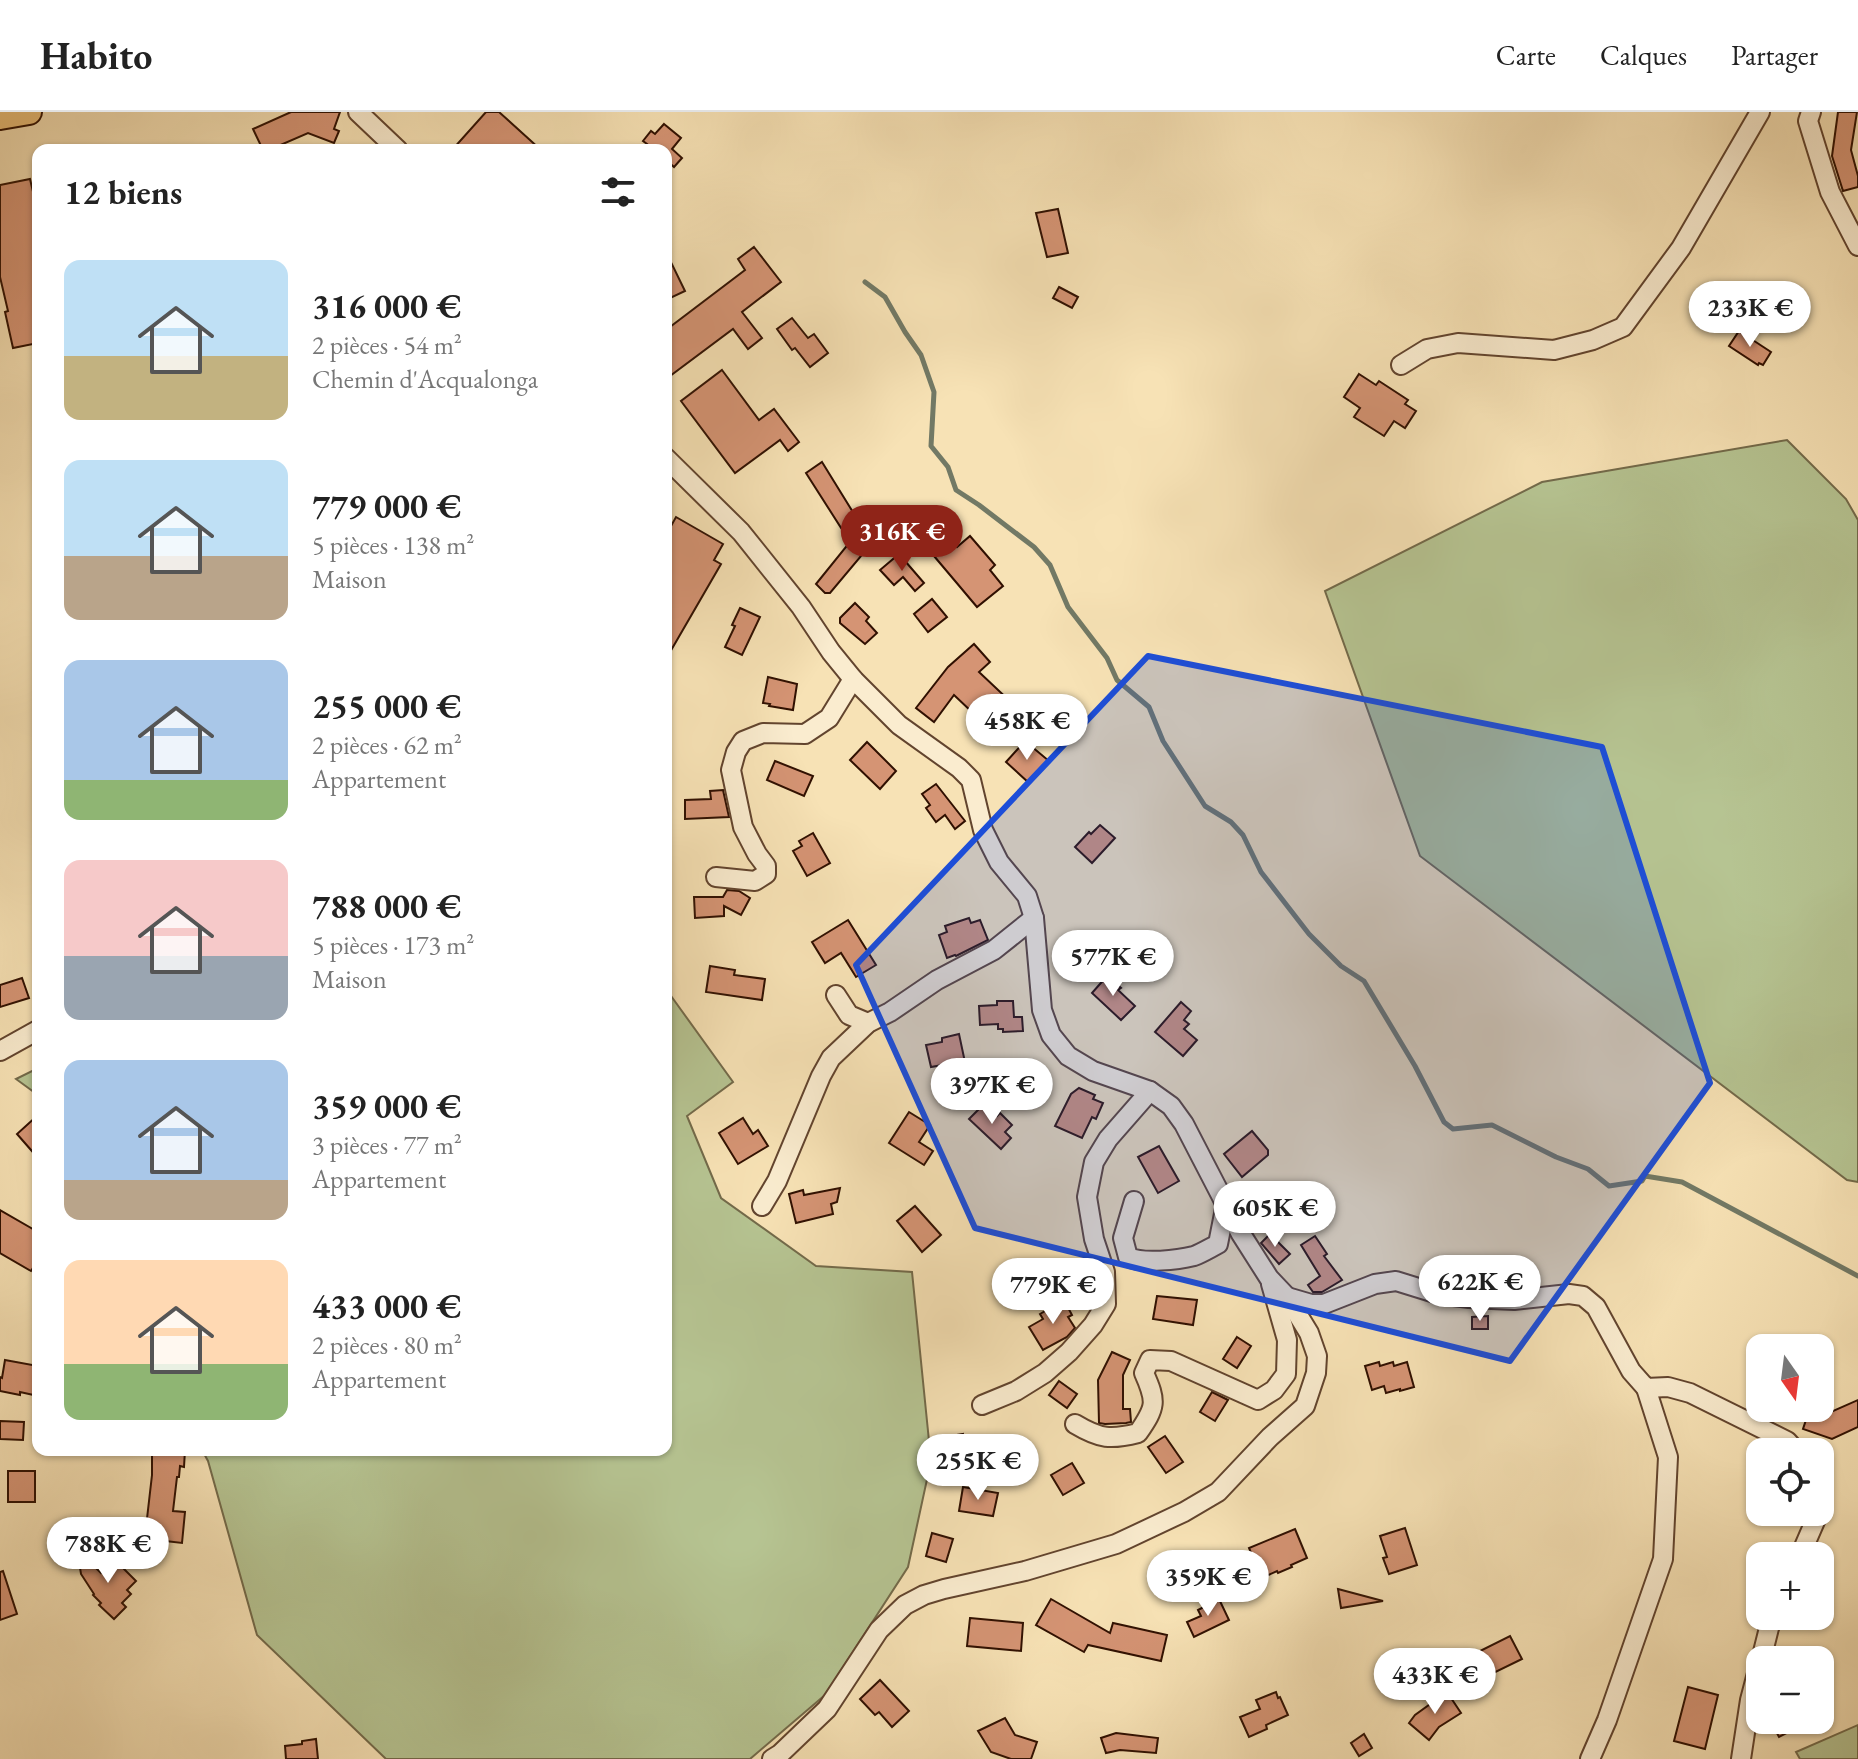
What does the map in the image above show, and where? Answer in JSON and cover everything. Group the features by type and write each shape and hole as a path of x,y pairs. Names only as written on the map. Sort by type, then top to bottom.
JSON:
{"main road":[{"path":"0,117 29,112"}],"street":[{"path":"358,112 392,144"},
{"path":"1401,365 1427,349 1458,343 1554,350 1593,340 1623,327 1681,248 1760,112"},
{"path":"1811,112 1808,121 1830,192 1858,246"},
{"path":"672,464 741,532 853,679 899,725 971,780 983,830 999,862 1027,896 1034,918 1042,1010 1051,1035 1068,1056 1093,1071 1150,1091 1171,1106 1184,1124 1241,1234 1309,1333 1317,1356 1316,1373 1305,1406 1270,1437 1218,1492 1116,1544 1025,1571 944,1589 905,1605 879,1630 827,1709 772,1759"},
{"path":"716,877 755,881 766,874 766,866 743,827 731,770 743,741 763,733 805,734 829,718 853,679"},
{"path":"762,1206 777,1181 831,1058 868,1023 937,980 994,950 1034,918"},
{"path":"836,995 849,1015 868,1023"},
{"path":"0,1051 32,1033"},
{"path":"982,1405 1016,1391 1045,1373 1093,1325 1106,1304 1105,1272 1094,1239 1087,1197 1094,1162 1108,1139 1150,1091"},
{"path":"1134,1201 1123,1238 1128,1257 1135,1260 1168,1260 1195,1255 1218,1244 1226,1204"},
{"path":"1075,1424 1092,1435 1117,1439 1138,1433 1152,1413 1153,1394 1144,1373 1150,1360 1171,1361 1258,1400 1274,1390 1286,1374 1287,1340 1269,1278"},
{"path":"1287,1297 1311,1304 1324,1304 1375,1284 1396,1281 1438,1294 1469,1298 1514,1300 1569,1294 1583,1296 1596,1307 1631,1371 1646,1388 1668,1457 1663,1559 1607,1720 1590,1759"},
{"path":"1646,1388 1668,1387 1690,1393 1781,1438"},
{"path":"1741,1759 1746,1726"}],"highlighted area":[{"path":"1148,656 1602,747 1710,1083 1510,1361 975,1228 856,965"}],"green space":[{"path":"1787,440 1846,499 1858,520 1858,1182 1847,1180 1420,856 1325,591 1542,482"},
{"path":"672,997 733,1082 687,1116 721,1198 816,1266 912,1272 931,1461 908,1567 825,1695 750,1759 386,1759 257,1635 205,1456 672,1456"},
{"path":"32,1071 32,1091 16,1079"},
{"path":"1858,1725 1858,1759 1800,1759 1796,1752"}],"building":[{"path":"291,112 340,112 334,129 339,131 334,143 308,133 283,144 260,144 253,129"},
{"path":"486,112 499,112 534,144 457,144"},
{"path":"1838,112 1857,112 1851,150 1858,187 1843,191 1832,156"},
{"path":"664,124 681,138 672,149 672,144 647,144 643,141 651,131 655,134"},
{"path":"672,149 682,158 674,167 672,165"},
{"path":"30,179 32,188 32,344 13,348 0,277 0,185"},
{"path":"1058,209 1068,253 1047,257 1036,213"},
{"path":"754,247 781,282 742,312 762,338 748,349 733,329 672,375 672,325 745,270 738,259"},
{"path":"672,264 685,291 672,297"},
{"path":"1059,287 1078,297 1072,308 1053,298"},
{"path":"792,318 808,338 814,334 828,353 810,367 795,348 792,350 777,329"},
{"path":"1739,331 1771,352 1763,365 1758,365 1729,346"},
{"path":"722,370 759,420 774,409 799,442 788,451 780,440 735,473 681,401"},
{"path":"1359,374 1376,385 1379,381 1408,400 1405,404 1416,411 1405,428 1394,421 1384,436 1354,417 1360,408 1344,397"},
{"path":"822,462 872,543 830,593 825,593 816,584 850,542 806,473"},
{"path":"676,517 723,544 714,560 721,564 672,649 672,524"},
{"path":"970,536 995,565 990,570 1003,586 977,607 934,556 952,541 957,547"},
{"path":"899,554 924,583 915,591 903,577 894,585 880,570"},
{"path":"932,599 947,617 928,632 914,614"},
{"path":"855,603 869,617 866,621 877,633 865,644 840,623 840,618"},
{"path":"740,608 760,617 742,655 725,647"},
{"path":"974,644 990,662 979,672 1014,705 991,730 954,695 934,722 916,708 948,667"},
{"path":"768,677 797,684 793,710 763,703"},
{"path":"1025,741 1049,761 1029,783 1006,762"},
{"path":"867,742 896,771 880,789 850,760"},
{"path":"775,761 813,776 804,796 767,780"},
{"path":"936,784 965,821 955,829 945,815 936,822 926,808 930,805 922,794"},
{"path":"723,790 729,817 685,819 685,800 711,799 710,791"},
{"path":"1100,825 1115,838 1092,863 1075,847"},
{"path":"813,833 830,863 807,876 793,851 802,846 799,841"},
{"path":"727,890 739,891 750,898 741,915 724,906 724,916 695,918 694,897 723,897"},
{"path":"969,918 971,923 980,920 988,940 947,958 939,935 947,932 945,926"},
{"path":"848,920 876,965 856,977 841,953 825,963 812,942"},
{"path":"710,966 735,970 734,975 765,979 762,1000 706,992"},
{"path":"1107,976 1135,1006 1121,1020 1092,993"},
{"path":"22,978 29,998 0,1007 0,985"},
{"path":"997,1001 1013,1001 1014,1017 1022,1017 1023,1031 1003,1032 1003,1029 998,1029 998,1024 980,1025 979,1006 997,1005"},
{"path":"1181,1002 1191,1011 1184,1020 1189,1024 1184,1029 1197,1040 1183,1056 1155,1032"},
{"path":"959,1034 966,1067 949,1070 948,1064 931,1067 926,1045"},
{"path":"1079,1088 1095,1095 1093,1099 1103,1103 1082,1138 1055,1126 1071,1094"},
{"path":"984,1104 1012,1125 1005,1132 1011,1138 1001,1149 969,1119"},
{"path":"909,1112 930,1125 919,1142 933,1151 924,1165 889,1143"},
{"path":"743,1118 753,1134 758,1130 768,1146 738,1164 719,1133"},
{"path":"32,1120 32,1151 17,1134"},
{"path":"1252,1131 1268,1150 1268,1155 1242,1177 1224,1154"},
{"path":"1159,1146 1179,1181 1158,1193 1138,1157"},
{"path":"840,1188 837,1202 831,1204 833,1214 796,1223 789,1194 803,1190 804,1195"},
{"path":"915,1206 941,1235 922,1252 897,1221"},
{"path":"0,1210 32,1229 32,1269 0,1253"},
{"path":"1270,1234 1290,1254 1279,1264 1261,1243"},
{"path":"1315,1236 1327,1254 1324,1256 1342,1280 1322,1292 1313,1292 1308,1285 1320,1276 1301,1245"},
{"path":"1450,1269 1450,1273 1482,1274 1481,1287 1429,1279 1429,1270"},
{"path":"1157,1296 1197,1300 1193,1325 1153,1319"},
{"path":"1064,1300 1072,1315 1068,1317 1075,1328 1067,1337 1043,1350 1029,1327 1043,1319 1040,1314"},
{"path":"1488,1316 1488,1329 1472,1329 1472,1317"},
{"path":"1237,1337 1251,1346 1237,1368 1223,1359"},
{"path":"1112,1352 1130,1360 1123,1375 1123,1409 1130,1409 1131,1422 1099,1423 1098,1380"},
{"path":"5,1360 32,1365 32,1395 0,1391"},
{"path":"1379,1362 1380,1366 1393,1362 1394,1366 1407,1362 1414,1387 1386,1393 1384,1386 1372,1390 1365,1366"},
{"path":"1059,1381 1077,1394 1067,1408 1049,1395"},
{"path":"1212,1392 1228,1400 1215,1421 1200,1412"},
{"path":"1858,1400 1858,1427 1834,1438 1803,1429 1805,1422 1834,1422 1834,1411"},
{"path":"0,1421 24,1422 23,1440 0,1439"},
{"path":"963,1434 967,1456 953,1458 954,1464 937,1467 933,1439"},
{"path":"1165,1436 1183,1462 1166,1473 1148,1447"},
{"path":"152,1456 185,1456 184,1467 180,1466 177,1477 173,1511 185,1512 182,1543 145,1536"},
{"path":"1072,1463 1084,1483 1063,1495 1051,1475"},
{"path":"8,1471 35,1471 35,1502 8,1502"},
{"path":"963,1487 998,1493 993,1516 959,1511"},
{"path":"1405,1528 1417,1565 1389,1574 1380,1536"},
{"path":"1295,1529 1307,1558 1262,1578 1249,1548"},
{"path":"932,1533 953,1539 946,1562 926,1556"},
{"path":"77,1549 101,1573 114,1559 136,1581 127,1590 131,1594 122,1603 126,1607 114,1619 99,1605 101,1603 81,1574"},
{"path":"3,1571 17,1614 0,1620 0,1572"},
{"path":"1338,1589 1383,1601 1341,1608"},
{"path":"1051,1599 1110,1633 1113,1623 1167,1635 1161,1661 1088,1645 1084,1652 1036,1625"},
{"path":"1219,1599 1229,1620 1194,1637 1187,1622 1201,1616 1198,1610"},
{"path":"970,1618 1023,1623 1021,1651 967,1646"},
{"path":"1510,1636 1522,1659 1473,1683 1462,1660"},
{"path":"880,1680 909,1711 892,1727 879,1712 875,1715 860,1699"},
{"path":"1688,1687 1718,1695 1705,1749 1674,1741"},
{"path":"1276,1692 1288,1715 1249,1737 1240,1717 1260,1709 1256,1700"},
{"path":"1447,1692 1461,1713 1439,1727 1429,1740 1409,1723 1415,1715"},
{"path":"1005,1718 1015,1735 1037,1742 1031,1759 1011,1759 991,1752 978,1731"},
{"path":"1116,1733 1158,1738 1156,1753 1120,1750 1106,1753 1101,1738"},
{"path":"1364,1734 1372,1748 1359,1756 1351,1743"},
{"path":"316,1739 318,1759 286,1759 285,1746"}],"waterway":[{"path":"865,282 885,297 921,355 934,392 931,446 948,467 956,490 1034,547 1050,565 1068,607 1107,658 1117,680 1149,707 1163,741 1205,806 1231,822 1243,835 1261,872 1309,934 1341,966 1364,981 1415,1066 1444,1122 1453,1129 1492,1125 1556,1157 1588,1169 1609,1186 1642,1181 1645,1176 1682,1182 1858,1276"}]}
